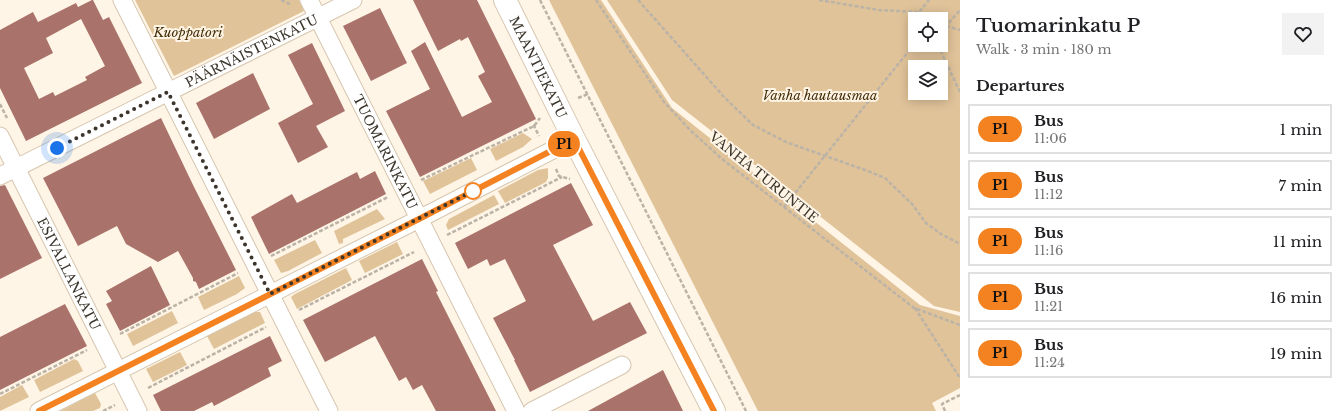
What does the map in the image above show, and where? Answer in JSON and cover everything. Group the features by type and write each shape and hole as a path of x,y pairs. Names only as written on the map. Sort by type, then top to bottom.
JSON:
{"main road":[{"name":"MAANTIEKATU","path":"506,0 574,139 714,411"}],"street":[{"path":"122,0 329,411"},
{"name":"TUOMARINKATU","path":"309,0 516,411"},
{"name":"PÄÄRNÄISTENKATU","path":"0,176 353,0"},
{"name":"ESIVALLANKATU","path":"0,136 134,404"},
{"path":"39,411 574,139"},
{"path":"532,411 622,365"}],"path":[{"path":"540,0 746,411"},
{"name":"VANHA TURUNTIE","path":"596,0 671,111 722,159 914,308 960,325"},
{"path":"638,0 725,98 753,125 786,142 885,178 912,204 926,223 941,234 960,244"},
{"path":"819,0 880,10 918,12 929,0"},
{"path":"948,24 960,10"},
{"path":"948,27 960,30"},
{"path":"784,207 908,52"},
{"path":"941,52 960,92"},
{"path":"0,394 404,188 534,126 541,116"},
{"path":"103,411 134,404 282,318 562,177"},
{"path":"914,308 960,378"},
{"path":"945,411 942,404 960,395"}],"green space":[{"name":"Kuoppatori","path":"135,0 299,0 304,11 174,76"},
{"path":"549,0 601,0 672,108 920,305 960,316 960,388 932,403 936,411 758,411"},
{"name":"Vanha hautausmaa","path":"607,0 960,0 960,312 934,306 672,100"},
{"path":"523,133 532,139 523,147 496,161 490,149"},
{"path":"471,158 477,170 430,194 423,181"},
{"path":"548,168 548,178 546,182 505,203 498,191 538,170"},
{"path":"494,195 499,204 448,230 446,225 449,219"},
{"path":"377,209 385,219 343,239 343,243 339,244 334,231"},
{"path":"315,240 322,253 288,271 281,273 274,260"},
{"path":"397,242 403,254 365,273 359,261"},
{"path":"346,268 352,280 297,309 291,297"},
{"path":"239,276 245,288 237,294 204,310 198,297"},
{"path":"172,311 178,323 133,346 127,334"},
{"path":"254,312 260,312 265,323 214,349 207,336"},
{"path":"180,352 187,365 153,382 146,369"},
{"path":"74,359 78,361 83,371 40,392 34,380"},
{"path":"22,385 29,397 0,411 0,397"},
{"path":"95,393 101,404 100,408 93,411 60,411"}],"building":[{"path":"93,0 103,20 109,17 142,83 26,141 0,88 0,30 33,12 38,22 76,3 78,7","holes":["81,19 105,66 85,77 87,80 55,96 53,92 39,99 24,68 53,53 46,38"]},
{"path":"413,0 477,0 536,119 420,177 386,111 430,89 411,51 425,42 462,117 492,102 478,76 485,72 468,37 461,41 460,39 438,51"},
{"path":"380,8 407,63 371,81 343,26"},
{"path":"312,43 345,111 316,126 328,147 298,163 278,123 313,104 288,55"},
{"path":"253,73 270,109 214,139 196,103"},
{"path":"161,118 236,270 199,289 196,282 193,281 193,278 178,251 158,262 126,244 117,226 78,246 43,178"},
{"path":"375,171 386,194 269,254 251,217 292,194 297,203 357,172 360,179"},
{"path":"571,183 593,225 553,245 593,321 630,302 647,333 530,392 493,318 526,301 505,259 490,266 487,259 468,269 455,243"},
{"path":"5,185 42,258 0,279 0,186"},
{"path":"422,259 438,291 436,292 496,411 436,411 422,385 413,390 406,377 399,381 375,336 325,362 303,320"},
{"path":"151,266 170,305 120,331 106,304 112,301 106,291"},
{"path":"65,304 87,346 0,390 0,337"},
{"path":"270,336 282,361 268,368 271,376 214,406 212,402 194,411 161,411 153,395"},
{"path":"663,370 683,411 588,411"}],"bus line":[{"name":"P1","path":"39,411 574,139 714,411"}],"route":[{"path":"57,148 168,92 270,294 473,191"}]}
